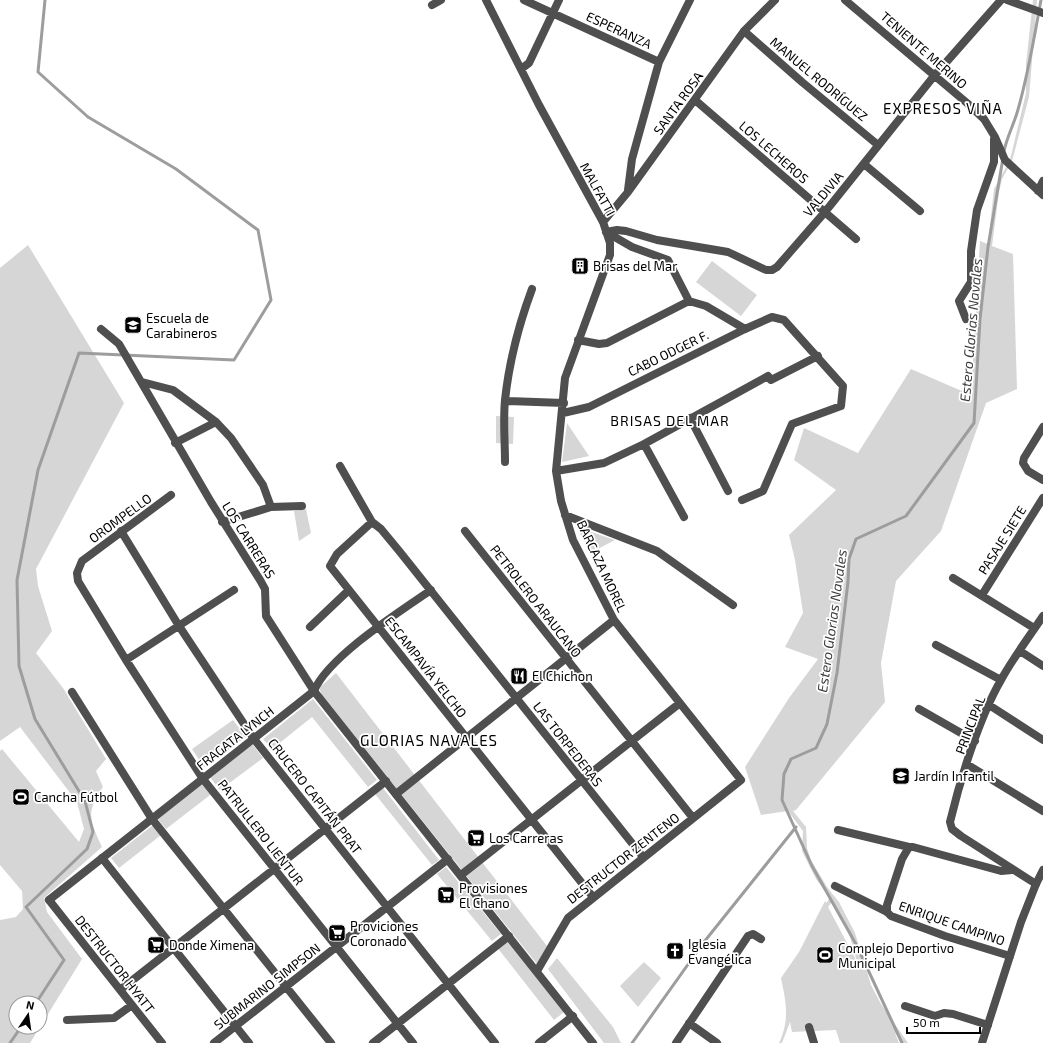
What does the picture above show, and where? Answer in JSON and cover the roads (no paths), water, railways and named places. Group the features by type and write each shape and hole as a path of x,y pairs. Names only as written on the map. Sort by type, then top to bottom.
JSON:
{"street":[{"path":"432,5 441,0"},
{"name":"MALFATTI","path":"486,0 521,69 603,222 606,232 632,247 668,260 689,301"},
{"name":"ESPERANZA","path":"524,0 659,62"},
{"path":"521,69 529,63 560,0"},
{"path":"628,192 632,158 659,62 690,0"},
{"name":"SANTA ROSA","path":"603,222 628,192 744,31 775,0"},
{"name":"TENIENTE MERINO","path":"845,0 967,103 984,120 995,137 1005,160 1040,193"},
{"name":"VALDIVIA","path":"606,232 617,230 657,240 714,248 728,252 766,270 772,270 777,267 825,212 934,76 1001,0"},
{"path":"1007,0 1019,6 1043,13"},
{"name":"MANUEL RODRÍGUEZ","path":"744,31 802,82 878,145"},
{"name":"LOS LECHEROS","path":"695,100 856,239"},
{"path":"966,319 959,301 971,282 971,251 978,210 994,162 995,137"},
{"path":"864,164 920,211"},
{"path":"1040,193 1043,181"},
{"name":"BARCAZA MOREL","path":"606,232 610,243 610,255 567,368 556,471 565,515 574,540 614,620 741,780"},
{"path":"505,462 505,402 522,316 532,289"},
{"path":"578,340 599,344 607,343 689,301 706,306 745,329"},
{"name":"CABO ODGER F.","path":"563,413 588,407 772,317 784,320 818,356"},
{"name":"LOS CARRERAS","path":"101,329 119,344 222,522 265,589 266,616 314,691 593,1043"},
{"path":"556,471 604,463 644,444 768,376 772,380 818,356 843,386 841,406 792,424 763,491 742,500"},
{"path":"142,382 173,390 216,422 231,438 263,485 271,507"},
{"path":"505,402 564,404"},
{"path":"690,418 728,491"},
{"path":"176,443 216,422"},
{"path":"1043,427 1024,458 1023,463 1028,471 1043,480"},
{"path":"644,444 684,517"},
{"name":"LAS TORPEDERAS","path":"340,466 372,522 381,529 431,590 643,857"},
{"name":"OROMPELLO","path":"82,561 171,495"},
{"name":"PASAJE SIETE","path":"982,595 1043,498"},
{"path":"222,522 271,507 302,506"},
{"path":"565,515 657,551 733,605"},
{"name":"ESCAMPAVÍA YELCHO","path":"372,522 337,554 330,566 593,897"},
{"name":"CRUCERO CAPITÁN PRAT","path":"121,531 179,626 254,739 495,1043"},
{"name":"PETROLERO ARAUCANO","path":"465,531 693,818"},
{"name":"PATRULLERO LIENTUR","path":"82,561 77,573 78,581 126,660 203,779 414,1043"},
{"path":"953,578 1034,628"},
{"path":"126,660 234,590"},
{"path":"310,627 349,590"},
{"name":"FRAGATA LYNCH","path":"49,900 314,691 319,681 333,665 378,627 431,590"},
{"name":"PRINCIPAL","path":"1012,870 952,829 950,822 975,741 989,705 1001,680 1043,616"},
{"path":"396,794 614,620"},
{"path":"936,645 1001,680"},
{"path":"1020,651 1043,666"},
{"path":"72,692 152,819 331,1043"},
{"path":"461,875 680,703"},
{"path":"989,705 1043,740"},
{"path":"920,709 975,741"},
{"path":"968,765 1043,811"},
{"name":"DESTRUCTOR ZENTENO","path":"537,971 568,918 741,780"},
{"path":"120,990 386,781"},
{"path":"838,830 913,847 1001,871 1012,870 1036,884"},
{"path":"887,912 887,906 902,859 909,847"},
{"path":"102,858 249,1043"},
{"name":"SUBMARINO SIMPSON","path":"214,1043 448,859"},
{"path":"982,1043 1010,956 1036,884 1043,870"},
{"name":"ENRIQUE CAMPINO","path":"835,886 887,912 891,916 1010,956"},
{"name":"DESTRUCTOR HYATT","path":"49,900 162,1043"},
{"path":"676,1043 748,936 753,934 761,938"},
{"path":"373,1043 509,936"},
{"path":"66,1020 114,1018 132,1006"},
{"path":"905,1006 935,1016 944,1013 953,1014 988,1025"},
{"path":"539,1043 572,1016"},
{"path":"689,1023 717,1043"},
{"path":"809,1027 814,1043"}],"waterway":[{"path":"41,995 64,960 26,907 87,849 93,832 85,801 35,719 19,666 17,580 38,470 79,353 234,360 271,300 258,230 176,169 88,117 38,72 45,0"},
{"name":"Estero Glorias Navales","path":"1004,151 1017,113 1024,85 1041,0"},
{"name":"Estero Glorias Navales","path":"902,1043 857,946 812,866 782,800 784,774 791,759 816,748 827,724 837,673 848,582 849,559 856,539 906,516 974,423 980,319 988,247 1003,158"},
{"path":"632,1043 704,942 796,827"},
{"path":"10,1043 16,1035"}],"place":[{"name":"Brisas del Mar","path":"580,266"},
{"name":"Escuela de Carabineros","path":"133,325"},
{"name":"El Chichon","path":"519,676"},
{"name":"Jardín Infantil","path":"901,776"},
{"name":"Cancha Fútbol","path":"21,797"},
{"name":"Los Carreras","path":"476,838"},
{"name":"Provisiones El Chano","path":"446,895"},
{"name":"Proviciones Coronado","path":"337,933"},
{"name":"Donde Ximena","path":"156,945"},
{"name":"Iglesia Evangélica","path":"675,951"},
{"name":"Complejo Deportivo Municipal","path":"825,955"}],"district":[{"name":"EXPRESOS VIÑA","path":"943,109"},
{"name":"BRISAS DEL MAR","path":"670,421"},
{"name":"GLORIAS NAVALES","path":"429,741"}]}
